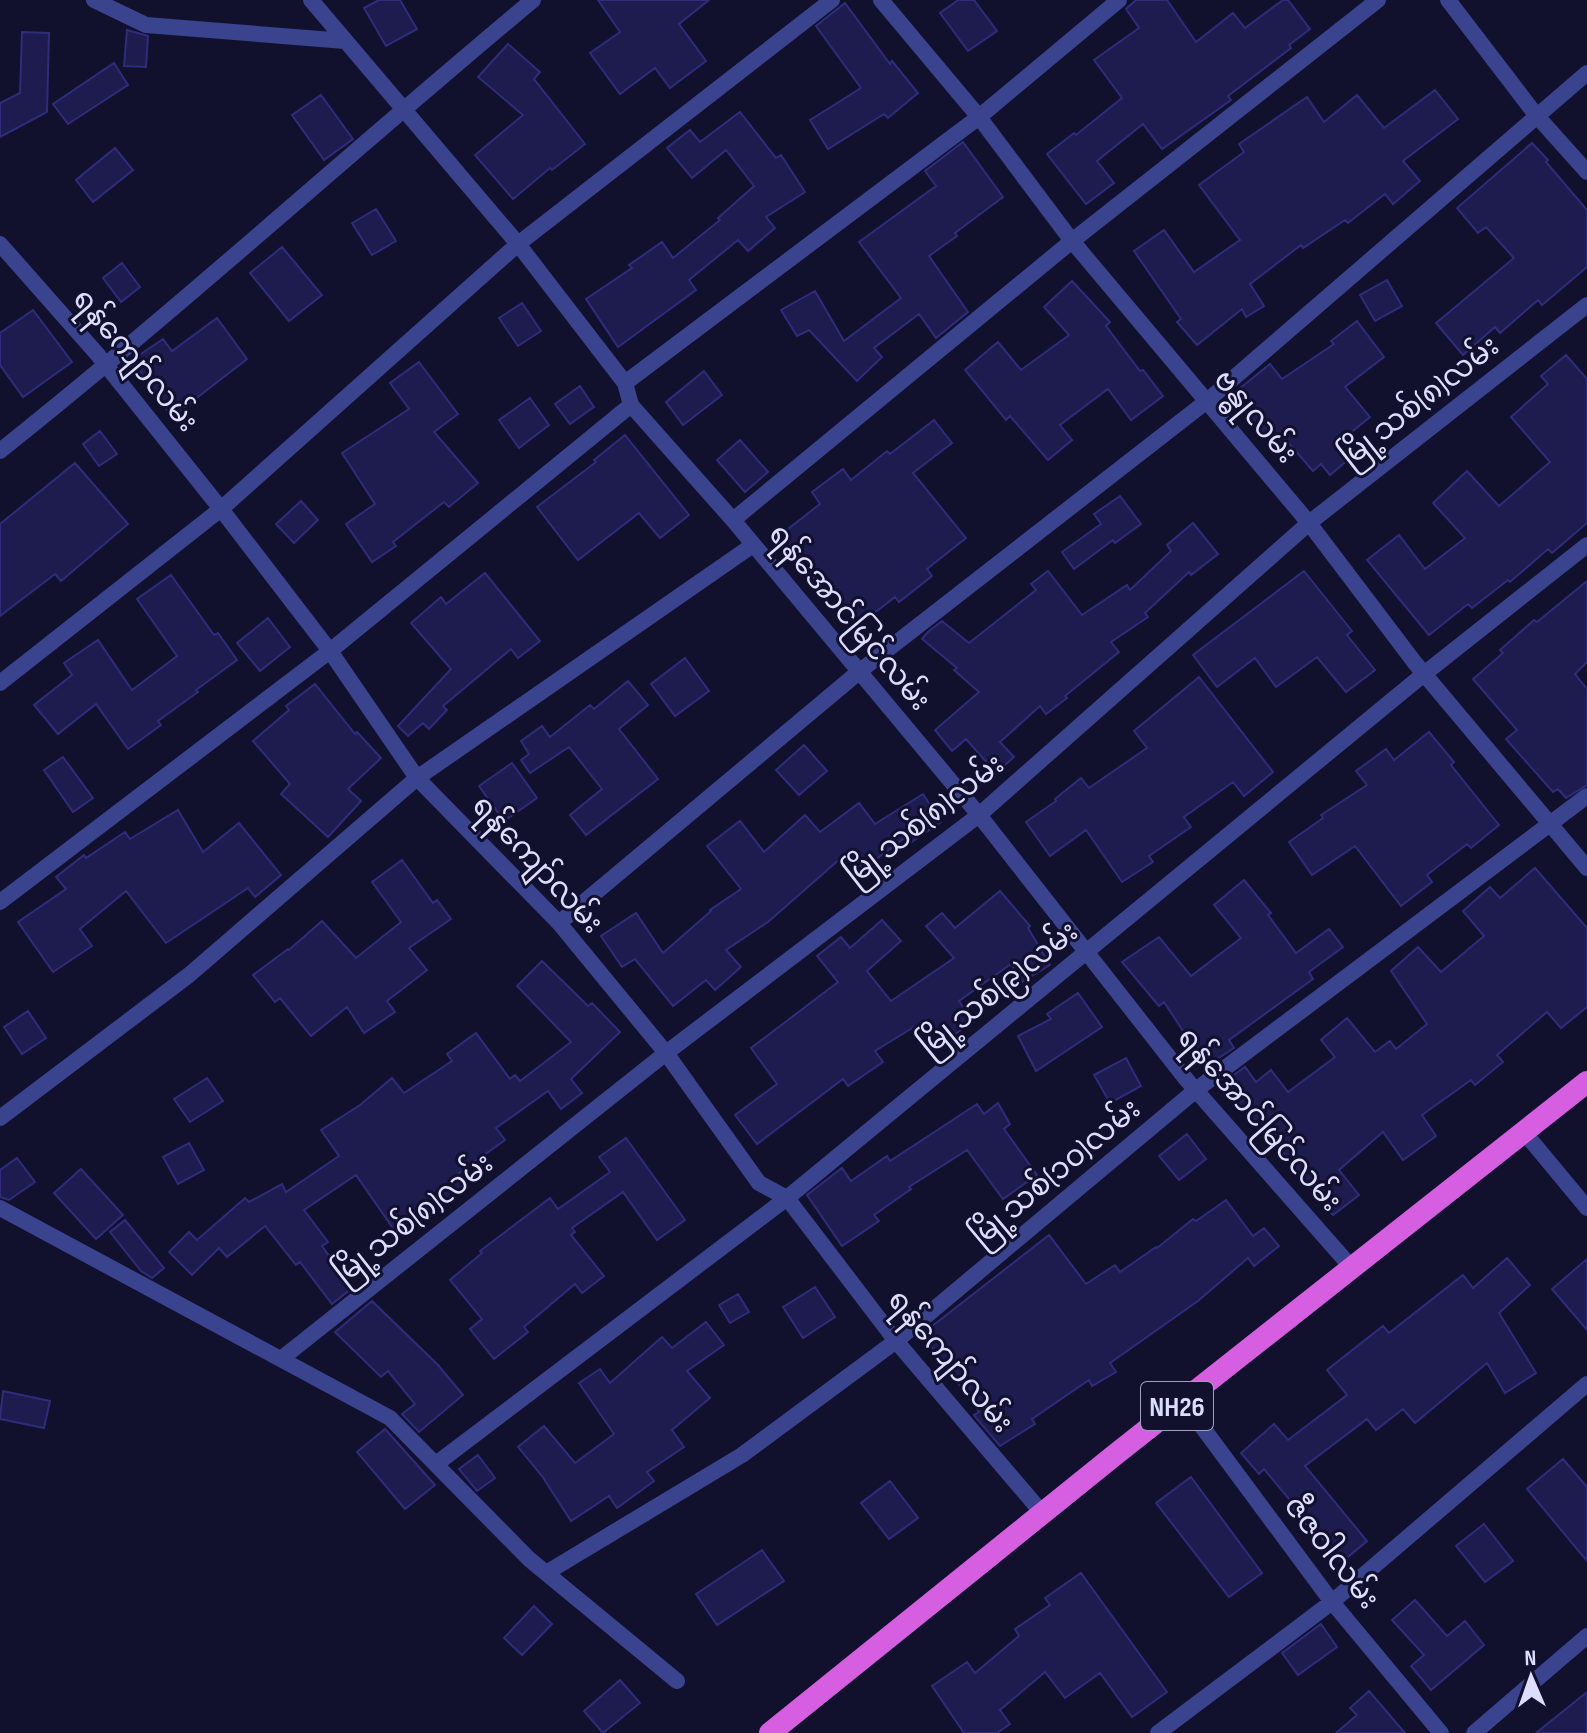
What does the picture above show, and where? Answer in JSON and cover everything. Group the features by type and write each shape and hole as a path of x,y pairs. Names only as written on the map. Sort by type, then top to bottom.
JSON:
{"highway":[{"name":"NH26","path":"770,1733 1587,1082"}],"street":[{"path":"94,0 146,25 345,41"},
{"name":"ရန်အောင်မြင်လမ်း","path":"311,0 518,244 625,383 631,405 733,520 979,815 1196,1090 1352,1268"},
{"path":"0,451 107,365 403,108 533,0"},
{"path":"0,683 221,509 518,244 832,0"},
{"name":"ဗန္ဓုလမ်း","path":"881,0 979,117 1072,241 1309,523 1424,674 1587,868"},
{"path":"625,383 979,117 1119,0"},
{"path":"733,520 1072,241 1378,0"},
{"path":"1448,0 1536,115 1587,172"},
{"path":"559,923 860,671 1207,401 1587,73"},
{"name":"ရန်ကျော်လမ်း","path":"0,244 107,365 221,509 330,651 417,778 559,923 666,1053 759,1183 787,1198 896,1341 1043,1514"},
{"name":"မြို့သစ်(၈)လမ်း","path":"281,1359 666,1053 979,815 1309,523 1587,305"},
{"path":"0,902 330,651 631,405"},
{"path":"0,1118 189,975 417,778 753,545"},
{"name":"မြို့သစ်(၉)လမ်း","path":"436,1464 787,1198 1424,674 1587,545"},
{"name":"မြို့သစ်(၁၀)လမ်း","path":"546,1573 742,1455 896,1341 1196,1090 1587,796"},
{"path":"1524,1132 1587,1208"},
{"path":"0,1208 390,1418 546,1573 677,1681"},
{"path":"1158,1733 1332,1602 1587,1384"},
{"name":"ဇီဇဝါလမ်း","path":"1183,1401 1332,1602 1441,1733"},
{"path":"1474,1733 1587,1636"}],"building":[{"path":"379,0 400,0 417,29 386,46 364,8"},
{"path":"598,0 709,0 679,24 706,61 670,88 655,68 620,94 590,53 620,32"},
{"path":"958,0 974,0 997,31 968,51 940,13"},
{"path":"1136,0 1167,0 1196,42 1233,13 1245,28 1283,0 1288,0 1310,29 1289,45 1291,48 1228,96 1231,100 1162,149 1143,124 1097,161 1114,183 1086,204 1047,154 1122,98 1094,60 1139,28 1126,9"},
{"path":"845,3 890,64 892,61 918,93 888,118 884,114 828,149 810,120 861,88 816,26"},
{"path":"127,30 148,36 146,67 124,66"},
{"path":"22,32 49,33 47,112 0,137 0,103 20,93"},
{"path":"508,44 540,72 534,79 585,144 513,199 475,155 523,115 478,77"},
{"path":"114,63 128,85 68,124 53,104"},
{"path":"1435,90 1458,119 1403,161 1420,181 1393,204 1385,194 1348,223 1345,220 1303,248 1301,245 1250,284 1264,306 1246,317 1242,309 1197,345 1177,322 1181,319 1134,251 1164,230 1194,272 1240,240 1199,185 1244,152 1239,144 1307,97 1324,122 1357,95 1384,128"},
{"path":"321,95 353,139 324,160 292,115"},
{"path":"740,112 776,158 781,155 805,192 766,217 775,228 748,251 738,240 689,280 696,290 618,347 586,299 632,268 629,265 662,242 673,258 720,220 718,218 754,186 726,150 692,178 667,148 690,130 700,142"},
{"path":"963,142 1003,197 929,256 968,312 936,338 919,314 874,348 882,357 857,381 809,330 797,336 781,310 815,291 844,341 901,298 859,242 936,186 925,171"},
{"path":"1532,143 1587,210 1587,267 1542,305 1538,300 1500,333 1495,327 1463,355 1436,323 1514,258 1486,227 1478,233 1457,208"},
{"path":"115,148 133,170 93,202 76,180"},
{"path":"376,209 396,241 372,255 352,223"},
{"path":"282,247 322,295 289,321 250,273"},
{"path":"122,263 140,287 121,302 103,278"},
{"path":"1387,280 1402,306 1375,321 1360,295"},
{"path":"1072,281 1110,322 1106,326 1163,396 1131,420 1108,389 1060,425 1072,440 1048,460 1010,416 1006,420 965,370 998,342 1021,370 1069,335 1044,307"},
{"path":"522,303 541,331 518,346 499,318"},
{"path":"33,310 72,362 23,397 0,365 0,333"},
{"path":"217,318 247,359 172,417 132,360 163,339 172,351"},
{"path":"1357,321 1384,357 1345,387 1370,417 1338,443 1350,458 1330,475 1321,464 1313,471 1286,440 1276,448 1247,415 1254,410 1238,390 1270,364 1282,379 1334,344 1331,341"},
{"path":"1566,355 1587,379 1587,523 1552,553 1548,549 1510,582 1508,580 1472,608 1468,604 1429,635 1367,560 1399,535 1425,569 1465,538 1433,503 1467,471 1499,506 1550,462 1511,417 1548,384 1541,376"},
{"path":"419,362 458,414 434,432 478,483 449,507 444,502 393,542 396,546 372,562 346,524 375,504 342,453 409,409 390,383"},
{"path":"704,371 722,395 683,425 666,402"},
{"path":"580,386 594,407 570,424 555,404"},
{"path":"530,398 549,425 519,448 499,420"},
{"path":"934,420 952,443 913,473 966,538 927,569 932,576 899,602 895,597 859,625 818,574 813,578 779,536 820,504 812,492 843,469 851,480 887,451 890,454"},
{"path":"100,431 117,454 99,466 83,444"},
{"path":"625,435 689,515 660,538 639,513 578,560 537,507 596,462 594,460"},
{"path":"740,440 768,472 745,492 717,460"},
{"path":"75,463 128,524 61,581 55,574 0,616 0,524"},
{"path":"1120,496 1141,524 1074,569 1062,552 1101,524 1094,514"},
{"path":"301,501 318,520 294,543 276,524"},
{"path":"1193,523 1218,554 1191,575 1189,572 1145,613 1148,617 1111,642 1119,652 1065,696 1067,698 1046,714 1040,706 1000,742 1014,757 996,773 966,739 952,751 935,730 979,692 954,670 957,668 922,639 928,632 942,621 969,643 1036,590 1031,584 1048,571 1082,615 1127,585 1130,590 1171,551 1167,545"},
{"path":"1304,571 1352,631 1347,635 1375,670 1346,692 1317,657 1276,687 1255,658 1217,687 1193,655"},
{"path":"485,573 540,641 518,658 511,649 443,706 447,710 429,729 423,723 408,736 398,726 451,669 411,623 441,597 446,604"},
{"path":"171,575 214,635 218,633 237,660 158,721 161,725 128,749 96,704 58,734 34,705 72,675 64,663 98,640 132,690 177,656 137,599"},
{"path":"1587,581 1587,662 1575,674 1587,689 1587,785 1566,798 1558,789 1553,792 1506,739 1517,730 1473,679 1534,620 1537,622"},
{"path":"268,618 290,647 260,671 237,643"},
{"path":"685,658 709,691 675,716 651,684"},
{"path":"1199,677 1273,772 1244,796 1233,782 1184,817 1191,827 1149,856 1153,862 1122,882 1086,830 1050,856 1026,822 1081,778 1089,788 1147,748 1134,731"},
{"path":"628,681 648,705 619,729 658,779 586,835 570,815 602,789 569,747 530,773 521,760 529,754 521,741 542,726 550,737 590,705 594,709"},
{"path":"315,684 355,734 357,732 381,758 348,789 361,801 328,837 281,794 290,784 253,741 289,710 286,706"},
{"path":"1429,732 1499,825 1471,848 1467,844 1427,875 1432,882 1401,906 1355,846 1312,875 1289,842 1323,818 1321,815 1367,785 1356,771 1386,749 1394,760"},
{"path":"804,745 827,771 799,795 776,770"},
{"path":"63,757 93,798 73,812 44,770"},
{"path":"512,763 537,798 504,821 479,786"},
{"path":"923,794 941,822 910,843 906,837 863,869 849,851 768,922 726,950 741,967 715,990 706,980 673,1006 635,959 622,967 601,936 636,913 663,953 710,910 741,889 707,846 740,821 764,852 805,815 820,832 859,803 875,824"},
{"path":"178,810 203,852 239,823 281,875 255,897 248,888 166,943 126,891 80,929 92,946 53,972 18,922 66,889 56,877 84,855 86,858 125,832 130,839"},
{"path":"402,860 433,903 437,900 451,919 409,948 427,970 387,1001 395,1012 364,1033 347,1007 311,1036 280,998 275,1002 253,975 289,950 322,921 356,958 401,922 372,882"},
{"path":"1535,868 1587,928 1587,1007 1561,1028 1547,1012 1497,1055 1503,1062 1475,1085 1471,1080 1422,1115 1436,1136 1403,1160 1383,1132 1339,1170 1359,1195 1333,1215 1277,1146 1273,1149 1223,1083 1245,1067 1256,1082 1271,1070 1288,1092 1335,1057 1321,1040 1347,1018 1375,1052 1390,1041 1396,1049 1427,1024 1391,971 1418,947 1441,972 1484,936 1463,911 1490,887 1500,898"},
{"path":"1244,880 1271,913 1268,915 1296,953 1329,929 1343,947 1309,972 1313,979 1229,1040 1234,1048 1206,1066 1164,1002 1159,1006 1122,962 1159,937 1191,976 1241,938 1214,905"},
{"path":"1000,891 1030,926 1028,928 1050,965 1022,982 1011,964 959,1001 973,1022 943,1042 927,1019 875,1051 883,1062 848,1086 843,1079 757,1144 735,1115 777,1084 751,1048 838,982 817,956 841,937 850,948 882,920 901,941 867,971 891,1001 954,958 926,926 942,913 955,928"},
{"path":"542,961 588,1006 592,1003 620,1032 571,1079 582,1093 561,1109 548,1091 496,1128 505,1140 459,1173 468,1186 397,1234 356,1175 304,1210 328,1242 322,1246 352,1288 332,1304 300,1262 296,1265 265,1226 227,1257 219,1248 192,1275 169,1252 189,1232 197,1240 245,1198 249,1202 282,1184 286,1192 339,1156 321,1130 360,1105 392,1078 404,1093 452,1061 447,1054 476,1033 510,1079 515,1075 520,1081 571,1042 517,986"},
{"path":"1078,993 1102,1027 1036,1071 1018,1036 1051,1019 1047,1014"},
{"path":"28,1011 46,1038 22,1054 4,1027"},
{"path":"1126,1058 1141,1086 1110,1103 1094,1075"},
{"path":"207,1078 223,1101 190,1122 174,1099"},
{"path":"998,1103 1010,1124 1004,1129 1037,1175 1003,1199 967,1150 909,1187 911,1189 874,1215 879,1221 842,1246 807,1195 842,1168 851,1181 887,1156 890,1161 977,1104 984,1114"},
{"path":"1187,1134 1206,1159 1179,1180 1159,1156"},
{"path":"626,1138 685,1220 657,1240 623,1192 572,1228 575,1232 571,1235 604,1276 582,1293 575,1284 524,1327 528,1332 494,1359 470,1329 482,1319 450,1280 482,1253 480,1251 550,1198 558,1209 610,1172 599,1157"},
{"path":"189,1143 204,1170 178,1184 163,1157"},
{"path":"17,1158 35,1182 9,1200 0,1197 0,1170"},
{"path":"81,1169 123,1215 96,1239 54,1193"},
{"path":"1226,1200 1253,1236 1264,1228 1279,1246 1254,1266 1248,1258 1198,1301 1110,1363 1116,1372 1092,1386 1089,1380 1032,1419 1035,1424 1000,1446 974,1415 979,1412 922,1334 1049,1235 1086,1284 1115,1265 1120,1272 1193,1219 1196,1221"},
{"path":"125,1220 164,1268 152,1278 141,1271 110,1232"},
{"path":"1507,1258 1530,1285 1499,1313 1536,1373 1505,1393 1487,1363 1415,1423 1403,1409 1376,1430 1367,1419 1305,1466 1367,1541 1342,1562 1291,1507 1294,1505 1264,1469 1259,1474 1241,1453 1274,1424 1288,1440 1347,1395 1327,1370 1383,1326 1389,1333 1463,1275 1473,1288"},
{"path":"1587,1259 1587,1330 1552,1289"},
{"path":"815,1287 835,1317 803,1338 783,1307"},
{"path":"738,1294 749,1312 730,1323 719,1305"},
{"path":"372,1301 438,1365 463,1395 419,1432 402,1414 415,1404 388,1371 381,1377 335,1332"},
{"path":"706,1322 724,1345 687,1371 710,1398 672,1430 684,1447 647,1472 654,1481 617,1508 609,1496 571,1521 542,1476 518,1447 544,1426 575,1463 614,1434 579,1383 600,1369 610,1383 662,1337 672,1348"},
{"path":"3,1391 50,1401 44,1428 0,1419"},
{"path":"385,1429 435,1485 405,1509 357,1452"},
{"path":"478,1455 495,1478 477,1491 459,1469"},
{"path":"1563,1459 1587,1487 1587,1561 1527,1489"},
{"path":"1191,1477 1262,1573 1229,1597 1156,1503"},
{"path":"890,1481 918,1518 889,1539 861,1503"},
{"path":"1484,1524 1513,1561 1485,1582 1456,1546"},
{"path":"762,1550 784,1581 717,1625 696,1594"},
{"path":"1081,1573 1167,1692 1132,1717 1100,1673 1065,1698 1045,1672 1000,1710 1010,1724 997,1733 964,1733 932,1686 967,1662 975,1673 1019,1636 1015,1629 1050,1605 1045,1598"},
{"path":"1415,1600 1447,1636 1465,1621 1484,1645 1431,1690 1411,1666 1424,1655 1392,1620"},
{"path":"534,1606 552,1624 522,1655 504,1638"},
{"path":"1321,1624 1337,1647 1298,1675 1282,1653"},
{"path":"620,1680 640,1703 603,1733 584,1711"},
{"path":"1369,1691 1405,1733 1336,1733 1357,1715 1350,1708"},
{"path":"1587,1692 1587,1733 1536,1733"}]}
